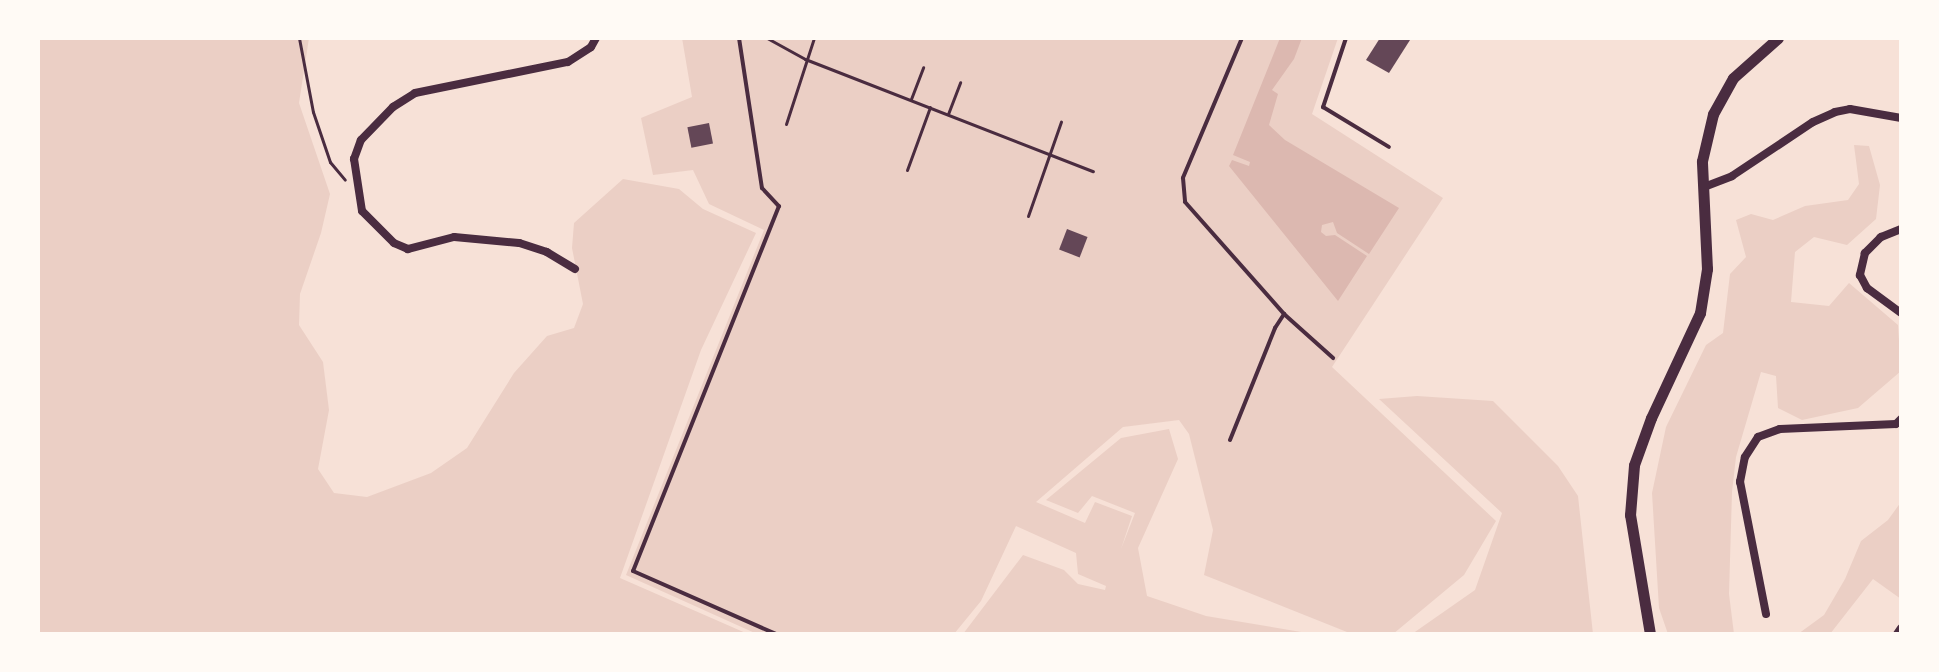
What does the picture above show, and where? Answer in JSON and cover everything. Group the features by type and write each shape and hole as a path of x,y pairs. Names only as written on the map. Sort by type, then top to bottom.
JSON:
{"street":[{"path":"575,269 547,252 519,243 454,237 408,249 375,228 362,211 354,159 361,140 393,107 415,93 568,62 591,47 596,38"},
{"path":"1650,634 1630,515 1634,465 1651,418 1700,313 1707,269 1702,161 1713,114 1733,78 1778,38"},
{"path":"1704,187 1732,176 1813,122 1835,112 1850,109 1901,118"},
{"path":"1901,229 1881,237 1865,253 1860,275 1867,288 1901,313"},
{"path":"1766,614 1740,482 1745,457 1758,437 1780,429 1896,424 1901,419"},
{"path":"1897,634 1901,628"}],"lane":[{"path":"739,38 762,188 779,206 633,571 776,634"},
{"path":"1242,38 1183,178 1185,202 1284,314 1333,358"},
{"path":"1346,38 1323,107 1389,147"},
{"path":"1230,440 1275,328 1284,314"}],"path":[{"path":"299,38 313,112 330,162 345,181 357,185"},
{"path":"767,38 805,59 1093,171"},
{"path":"786,124 814,38"},
{"path":"911,99 923,67"},
{"path":"948,114 960,82"},
{"path":"907,170 930,107"},
{"path":"1028,216 1061,122"}],"shaded area":[{"path":"38,38 309,38 299,103 330,194 321,233 300,294 299,325 323,362 329,410 318,469 334,493 367,497 431,473 467,448 514,373 547,336 574,328 583,304 572,248 574,223 623,179 679,189 703,209 756,233 701,350 620,578 748,634 38,634"},
{"path":"682,38 1338,38 1312,114 1443,198 1332,367 1496,521 1464,575 1393,634 1352,634 1204,575 1213,530 1189,434 1179,420 1123,427 1036,502 1085,523 1095,502 1132,516 1121,549 1135,513 1092,496 1078,513 1046,500 1121,438 1169,429 1178,459 1138,548 1147,596 1206,616 1313,634 963,634 1023,555 1064,570 1078,584 1105,590 1106,586 1078,574 1076,553 1016,526 981,601 954,634 757,634 626,575 764,230 709,204 693,170 653,175 641,118 692,97"},
{"path":"1280,38 1302,38 1294,59 1272,90 1278,94 1269,125 1285,140 1399,208 1369,254 1337,233 1333,222 1322,225 1321,232 1326,236 1335,235 1367,256 1338,301 1229,166 1232,160 1249,166 1250,162 1233,155"},
{"path":"1854,145 1869,146 1880,185 1876,219 1847,245 1814,237 1795,252 1791,302 1829,306 1849,283 1898,325 1901,371 1858,408 1802,420 1778,408 1776,376 1761,372 1736,457 1732,492 1729,594 1734,634 1668,634 1659,608 1652,493 1666,427 1706,345 1723,333 1730,274 1746,257 1736,220 1751,214 1773,220 1805,206 1848,200 1859,184"},
{"path":"1417,396 1493,401 1558,466 1578,496 1593,634 1412,634 1475,590 1502,513 1379,399"},
{"path":"1901,502 1901,599 1873,579 1830,634 1798,634 1824,615 1845,579 1861,541 1888,520"}],"building":[{"path":"1380,38 1410,40 1389,73 1366,60"},
{"path":"709,123 713,144 691,148 687,127"},
{"path":"1067,229 1088,237 1080,257 1059,250"}]}
